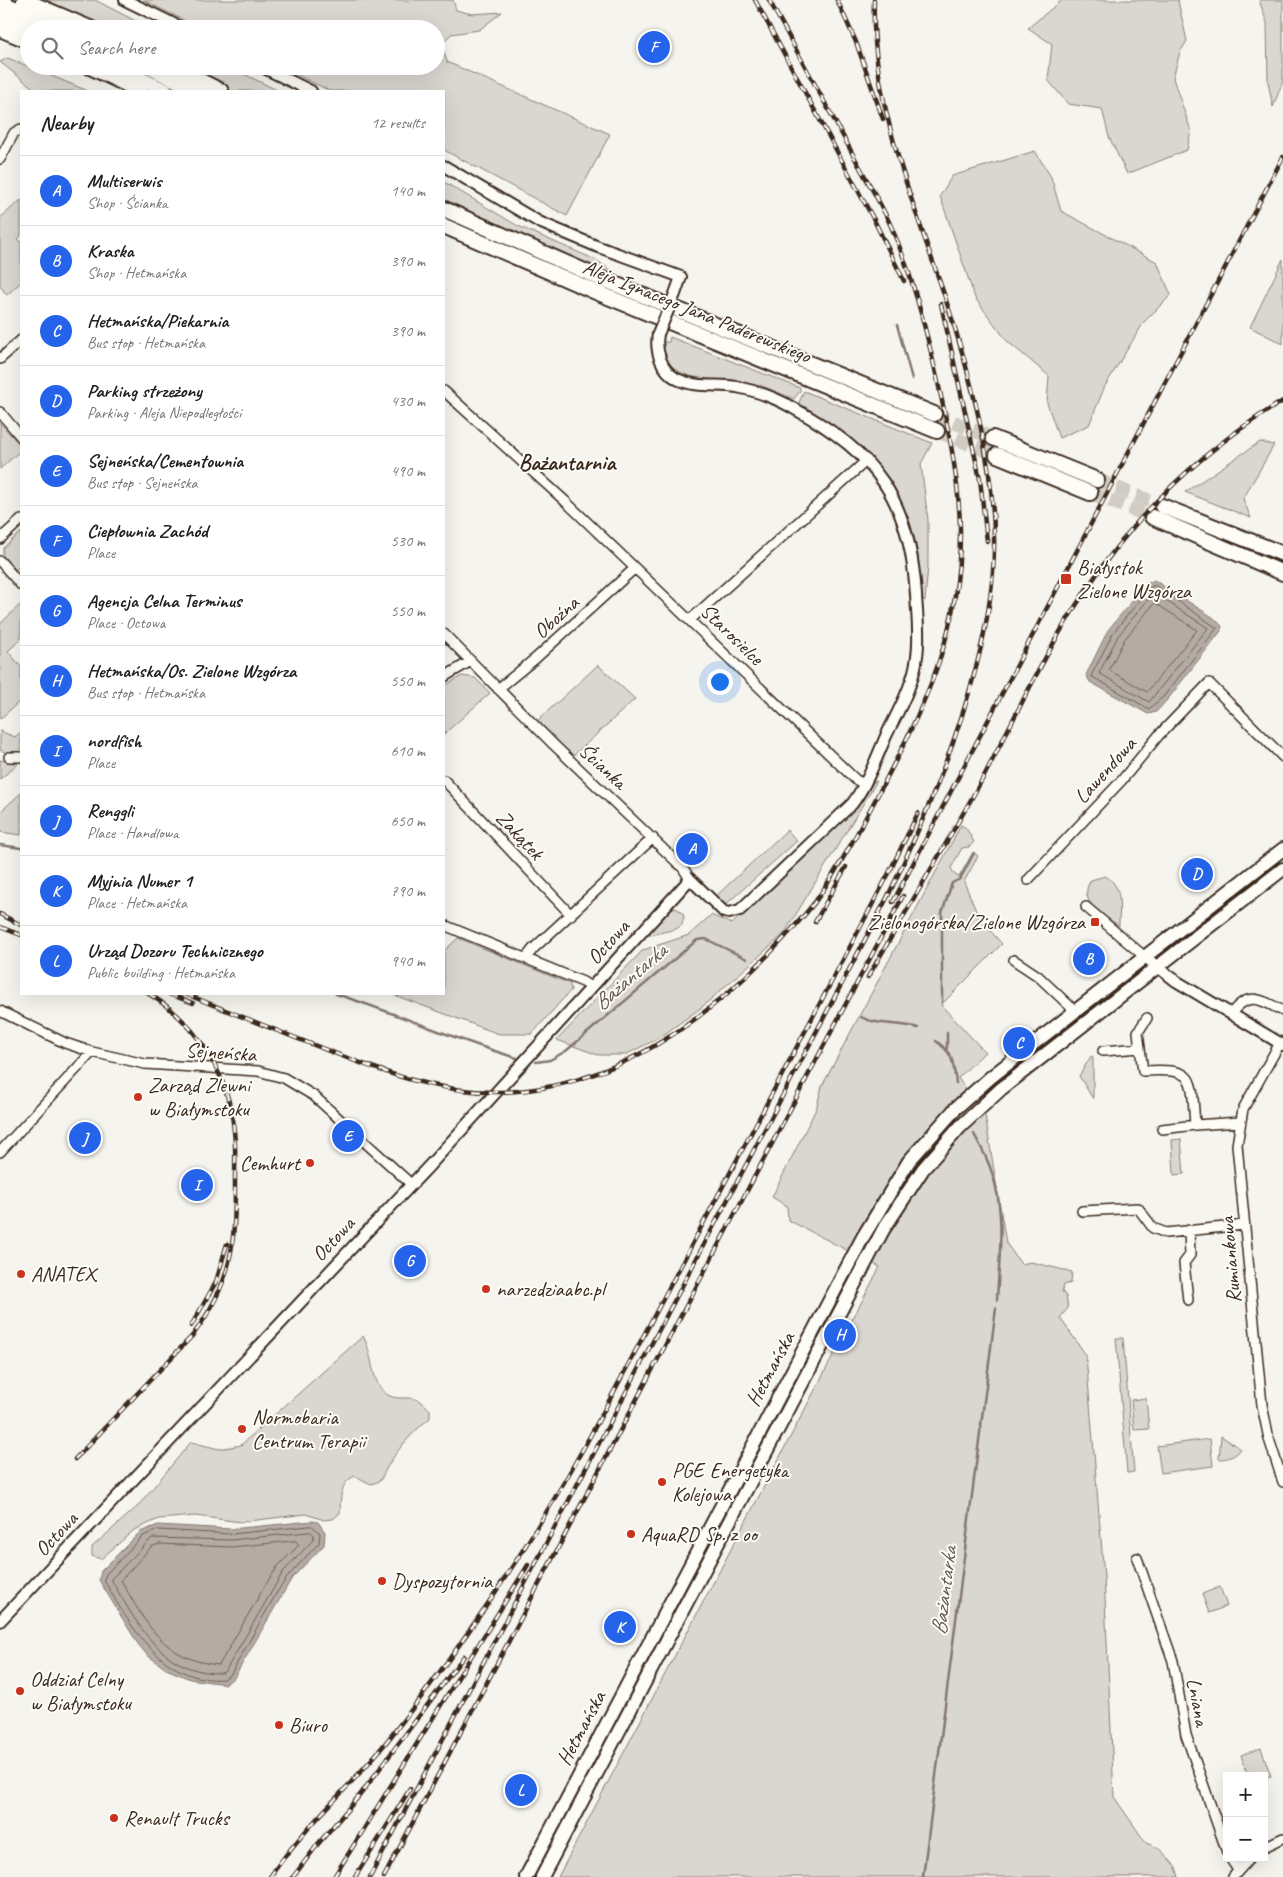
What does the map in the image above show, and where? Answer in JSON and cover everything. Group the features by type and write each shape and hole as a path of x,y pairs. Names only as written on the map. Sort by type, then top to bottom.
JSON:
{"main road":[{"path":"24,0 71,20"},
{"path":"0,2 43,20"},
{"path":"0,17 20,25"},
{"path":"0,28 20,37"},
{"path":"107,75 138,90"},
{"path":"132,75 164,90"},
{"path":"165,75 196,90"},
{"path":"189,75 219,90"},
{"name":"Aleja Ignacego Jana Paderewskiego","path":"445,209 600,278 934,414"},
{"name":"Aleja Ignacego Jana Paderewskiego","path":"445,226 596,292 937,431"},
{"path":"993,438 1097,480"},
{"path":"997,455 1090,493"},
{"path":"1162,506 1283,553"},
{"path":"1152,517 1283,573"},
{"path":"1249,559 1283,579"},
{"name":"Hetmańska","path":"526,1877 867,1230 909,1161 956,1108 991,1077 1283,849"},
{"name":"Hetmańska","path":"542,1877 883,1230 922,1170 960,1127 1001,1089 1283,869"},
{"path":"991,1077 1001,1089"},
{"path":"701,1543 715,1550"},
{"path":"533,1862 536,1867 537,1877"}],"street":[{"path":"125,0 166,20"},
{"path":"278,75 309,90"},
{"path":"0,159 14,133 20,130"},
{"path":"445,167 539,222 589,243 682,277 656,343 660,360 676,378 691,383 737,387 776,399 833,432 866,460 891,493 906,527 915,571 918,656 913,674 864,784"},
{"path":"0,359 20,341"},
{"name":"Starosielce","path":"445,391 690,620 856,780 864,784"},
{"path":"0,412 20,436"},
{"path":"690,620 866,460"},
{"path":"0,539 20,521"},
{"path":"0,561 20,584"},
{"name":"Oboźna","path":"498,689 536,658 635,568"},
{"name":"Ścianka","path":"445,635 498,689 653,838 683,868 690,880 724,912 729,913 740,910 852,804 864,784"},
{"path":"445,676 471,661"},
{"name":"Lawendowa","path":"1028,880 1122,780 1159,735 1209,683 1283,757"},
{"path":"10,757 20,758"},
{"name":"Zakątek","path":"445,781 571,915"},
{"path":"526,958 533,949 653,838"},
{"name":"Octowa","path":"0,1621 411,1184 690,880"},
{"path":"1086,906 1176,981 1281,1044"},
{"path":"445,925 591,987"},
{"path":"1014,960 1038,976 1076,1012"},
{"path":"1231,1014 1238,1004 1260,998 1283,1011"},
{"name":"Sejneńska","path":"0,1011 65,1043 92,1052 145,1064 258,1070 284,1078 314,1096 411,1184"},
{"path":"1147,1018 1138,1032 1142,1071 1173,1069 1184,1073 1191,1081 1195,1125"},
{"name":"Rumiankowa","path":"1281,1044 1243,1109 1237,1145 1262,1405 1269,1438 1283,1482"},
{"path":"1103,1051 1140,1048"},
{"path":"0,1152 92,1052"},
{"path":"1162,1129 1240,1122"},
{"path":"1082,1211 1138,1208 1154,1228 1166,1233 1244,1225"},
{"path":"1188,1300 1184,1263 1190,1255 1189,1230"},
{"name":"Lniana","path":"1137,1558 1173,1661 1186,1735 1223,1841"},
{"path":"1268,1844 1283,1838"},
{"path":"1235,1873 1246,1862"}],"shaded area":[{"path":"33,0 95,0 134,20 79,20"},
{"path":"143,0 453,0 456,10 472,14 502,12 479,30 451,34 445,41 445,20 184,20"},
{"path":"1062,0 1179,0 1187,41 1180,52 1173,78 1191,131 1187,150 1127,174 1109,137 1102,109 1068,104 1048,80 1052,44 1028,28"},
{"path":"1259,0 1283,0 1283,81 1273,107 1268,82 1267,23"},
{"path":"445,55 447,62 610,134 567,216 445,151 445,90 328,90 297,75 445,75"},
{"path":"8,58 20,63 20,75 49,75 86,90 36,90 0,62"},
{"path":"198,75 246,75 277,90 230,90"},
{"path":"1035,151 1051,177 1061,211 1157,262 1171,295 1144,322 1105,386 1089,425 1059,438 1047,403 1049,376 1007,341 975,298 940,196 952,176"},
{"path":"445,183 518,226 596,260 628,282 572,259 445,199"},
{"path":"20,201 20,237 18,239 20,241 20,283 7,295 0,286 0,218"},
{"path":"1283,259 1283,344 1250,327"},
{"path":"670,337 800,388 800,391 794,399 760,385 759,388 685,374 676,370 669,363 665,354 663,342 669,342"},
{"path":"804,391 932,443 921,464 928,520 928,566 925,601 921,597 919,560 912,528 903,505 891,484 860,448 798,405"},
{"path":"0,423 20,445 20,451 0,469"},
{"path":"1260,442 1274,445 1243,499 1251,518 1185,492"},
{"path":"20,533 20,566 16,570 3,556 3,548"},
{"path":"20,605 20,640 8,651 20,666 20,701 0,719 0,624"},
{"path":"598,665 635,699 573,756 537,721"},
{"path":"462,676 475,678 490,693 445,733 445,685"},
{"path":"0,731 15,737 20,733 20,756 14,756 0,750"},
{"path":"0,760 18,764 0,779"},
{"path":"877,781 784,934 702,1007 659,1038 625,1055 598,1055 557,1040 643,950 689,935 711,915 732,924 854,807 866,795 873,782"},
{"path":"20,794 20,835 0,832 0,812"},
{"path":"961,825 966,828 974,842 969,847 962,848 951,868 954,874 959,877 973,852 978,856 964,882 979,918 1002,944 941,1005 985,1052 958,1078 985,1115 1006,1243 1021,1264 1031,1262 1072,1272 1071,1283 1064,1285 1062,1291 1066,1296 1068,1308 1060,1318 1086,1355 1104,1576 1114,1797 1146,1843 1159,1848 1176,1867 1179,1877 558,1877 880,1267 788,1220 787,1206 772,1197 816,1109 822,1086"},
{"path":"787,830 797,841 724,906 715,897"},
{"path":"1105,876 1111,880 1118,891 1120,905 1119,926 1094,907 1087,895 1087,888 1091,880"},
{"path":"675,908 681,911 684,916 682,925 676,929 642,937 667,909"},
{"path":"458,938 570,984 571,990 532,1034 499,1034 394,995 445,995 445,950"},
{"path":"1091,1056 1093,1057 1093,1099 1079,1076"},
{"path":"1181,1139 1184,1174 1174,1175 1172,1140"},
{"path":"363,1336 369,1350 377,1381 385,1393 393,1397 414,1399 422,1402 430,1410 430,1418 401,1446 380,1481 371,1484 355,1476 350,1479 343,1487 340,1513 333,1519 324,1520 306,1514 241,1522 195,1516 159,1519 134,1530 101,1559 92,1556 92,1547 137,1507 191,1442 219,1449 241,1445"},
{"path":"1116,1338 1123,1338 1134,1472 1127,1473"},
{"path":"1146,1398 1149,1429 1134,1430 1131,1400"},
{"path":"1221,1436 1241,1449 1237,1454 1232,1457 1219,1459"},
{"path":"1210,1439 1213,1466 1161,1473 1157,1446"},
{"path":"1220,1587 1227,1606 1209,1613 1202,1594"},
{"path":"1261,1748 1271,1776 1268,1777 1268,1772 1247,1772 1241,1755"}],"water":[{"path":"1154,580 1214,618 1222,626 1221,631 1168,699 1156,712 1148,714 1090,682 1086,675 1108,630 1146,584"},
{"path":"318,1522 325,1532 324,1545 292,1578 234,1678 225,1684 190,1679 166,1669 147,1655 138,1644 99,1580 101,1571 140,1532 158,1525 231,1529"}],"waterway":[{"path":"897,325 912,379"},
{"name":"Bażantarka","path":"0,845 20,848"},
{"path":"942,1002 942,913 952,883 960,879 974,853"},
{"name":"Bażantarka","path":"536,1062 550,1060 566,1051 697,940 706,939 747,959"},
{"name":"Bażantarka","path":"339,995 517,1058"},
{"name":"Bażantarka","path":"861,1017 874,1022 918,1028"},
{"path":"947,1033 947,1048"},
{"name":"Bażantarka","path":"936,1041 952,1059 956,1083"},
{"name":"Bażantarka","path":"974,1134 990,1168 999,1204 1001,1236 997,1300"},
{"name":"Bażantarka","path":"923,1877 996,1308"}],"tunnel":[{"path":"934,414 993,438"},
{"path":"937,431 997,455"},
{"path":"1097,480 1162,506"},
{"path":"1090,493 1152,517"}],"railway":[{"path":"755,0 874,220 904,281"},
{"path":"188,995 341,1056 385,1072 429,1084 475,1091 499,1092 539,1089 577,1080 613,1067 648,1050 712,1006 742,980 793,928 825,888 842,859 899,754 939,662 955,598 959,564 958,490 941,396 923,319 905,261 881,205 769,0"},
{"path":"837,0 856,42 883,119"},
{"path":"370,1877 888,896 925,815 942,772 972,682 991,593 994,550 991,486 972,387 944,294 907,187 886,112 875,37 874,0"},
{"path":"893,902 1283,157"},
{"path":"941,304 980,479 987,541"},
{"path":"868,977 983,778 1056,638 1104,564 1148,510 1198,462 1225,440 1283,401"},
{"path":"270,1877 297,1841 388,1740 475,1623 528,1542 601,1416 888,875 918,813"},
{"path":"815,922 846,867"},
{"path":"384,1877 903,896"},
{"path":"0,914 20,924"},
{"path":"0,927 20,935"},
{"path":"75,1459 193,1335 206,1316 224,1279 232,1244 235,1204 235,1143 231,1110 225,1090 208,1052 196,1035 182,1020 150,995"},
{"path":"172,995 193,1003"},
{"path":"191,1326 216,1282 227,1244"},
{"path":"334,1877 528,1565"},
{"path":"293,1877 318,1844 360,1795 464,1656"},
{"path":"355,1877 410,1789"}],"place":[{"name":"Ciepłownia Zachód","path":"654,47"},
{"name":"Białystok Zielone Wzgórza","path":"1066,579"},
{"name":"Multiserwis","path":"692,849"},
{"name":"Parking strzeżony","path":"1197,874"},
{"name":"Zielonogórska/Zielone Wzgórza","path":"1095,922"},
{"name":"Kraska","path":"1089,959"},
{"name":"Hetmańska/Piekarnia","path":"1019,1043"},
{"name":"Zarząd Zlewni w Białymstoku","path":"138,1097"},
{"name":"Sejneńska/Cementownia","path":"348,1136"},
{"name":"Renggli","path":"85,1138"},
{"name":"Cemhurt","path":"310,1163"},
{"name":"nordfish","path":"197,1185"},
{"name":"Agencja Celna Terminus","path":"410,1261"},
{"name":"ANATEX","path":"21,1274"},
{"name":"narzedziaabc.pl","path":"486,1289"},
{"name":"Hetmańska/Os. Zielone Wzgórza","path":"840,1335"},
{"name":"Normobaria Centrum Terapii","path":"242,1429"},
{"name":"PGE Energetyka Kolejowa","path":"662,1482"},
{"name":"AquaRD Sp. z oo","path":"631,1534"},
{"name":"Dyspozytornia","path":"382,1581"},
{"name":"Myjnia Numer 1","path":"620,1627"},
{"name":"Oddział Celny w Białymstoku","path":"20,1691"},
{"name":"Biuro","path":"279,1725"},
{"name":"Urząd Dozoru Technicznego","path":"521,1790"},
{"name":"Renault Trucks","path":"114,1818"}],"district":[{"name":"Bażantarnia","path":"567,463"}]}
